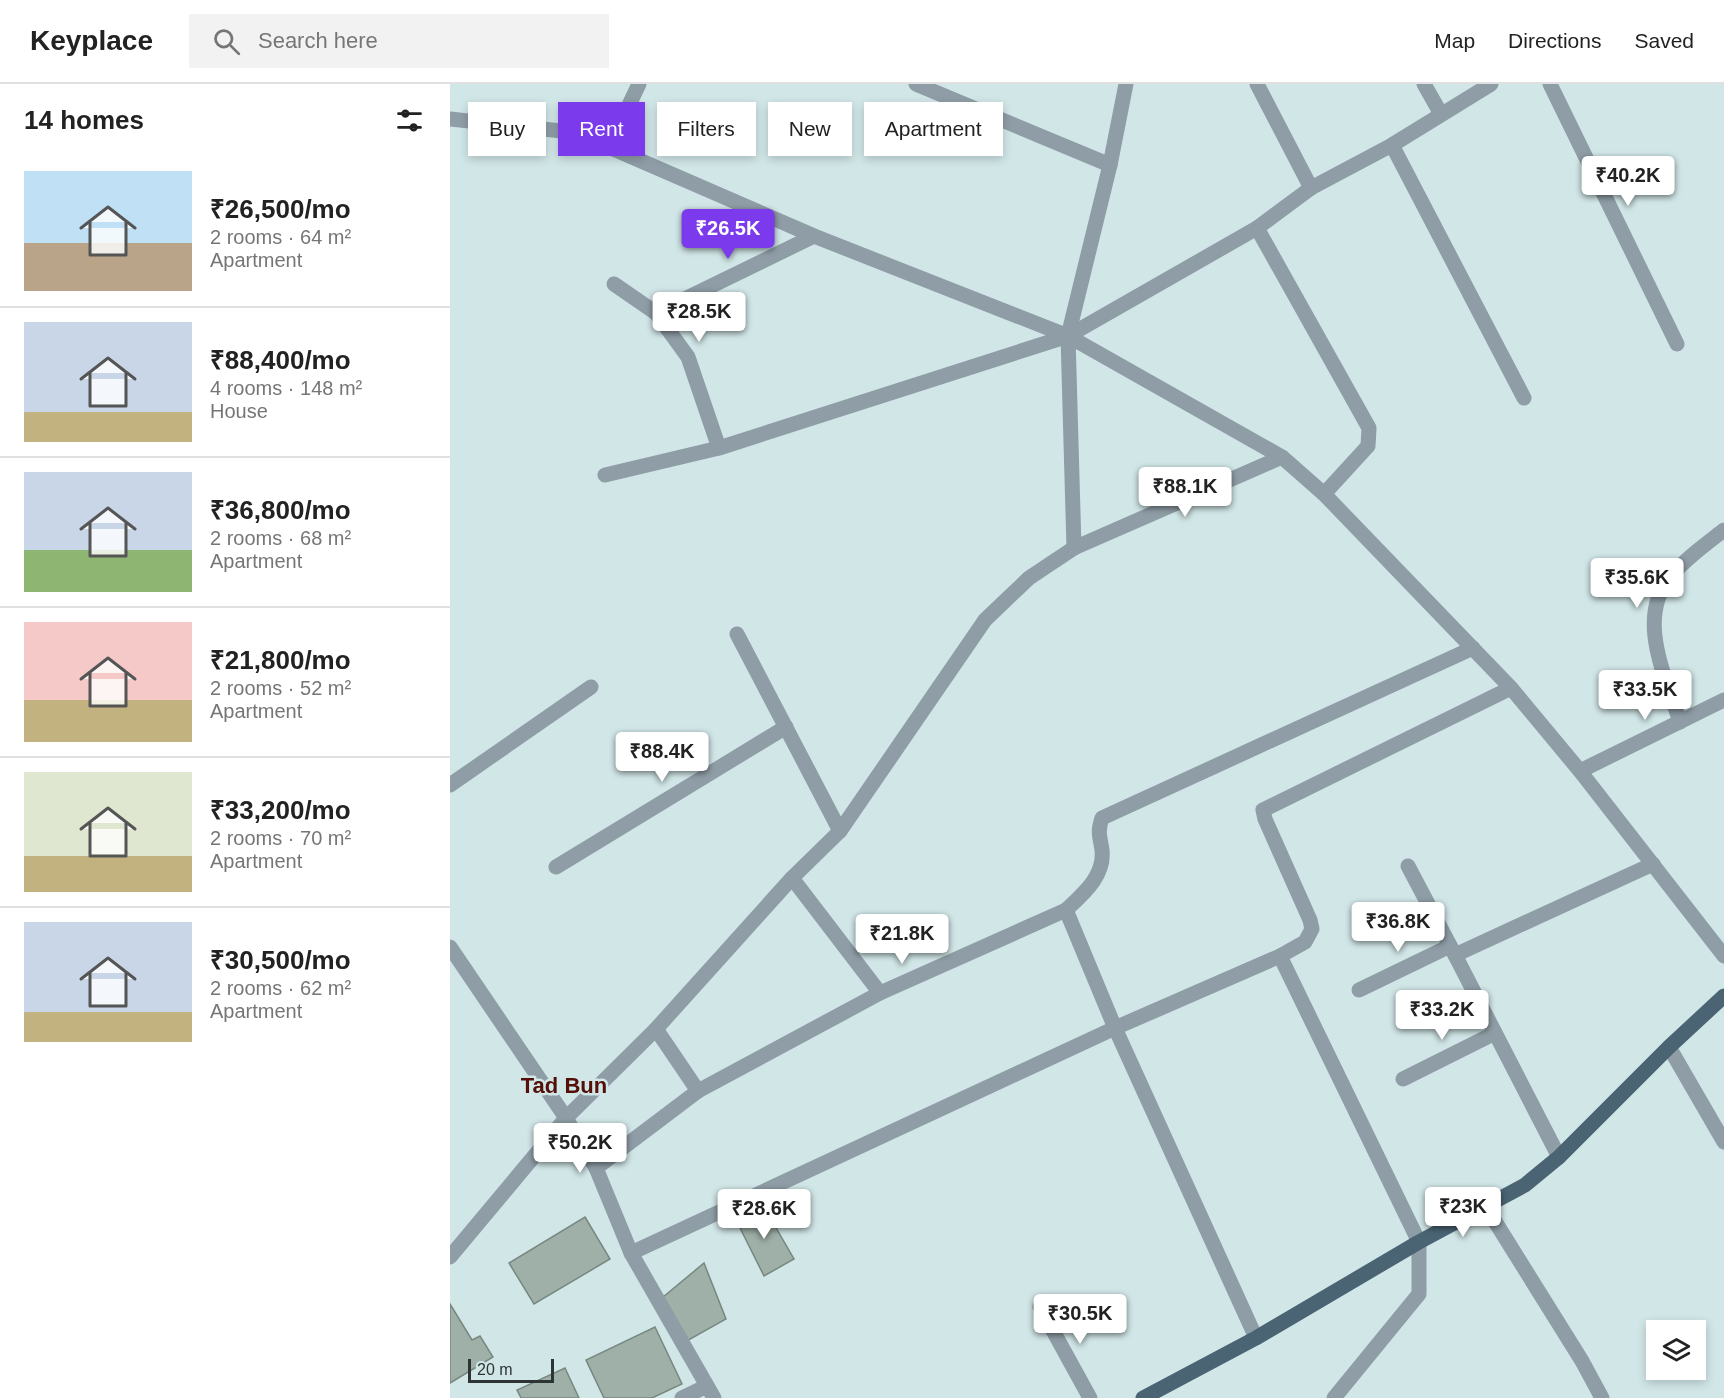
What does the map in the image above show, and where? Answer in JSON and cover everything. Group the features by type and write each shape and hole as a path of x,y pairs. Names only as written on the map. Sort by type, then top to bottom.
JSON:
{"main road":[{"path":"1143,1398 1256,1338 1419,1242 1524,1185 1559,1157 1669,1047 1724,996"}],"street":[{"path":"630,102 639,84"},
{"path":"916,84 1110,165"},
{"path":"1074,548 1068,336 1110,165 1126,84"},
{"path":"1257,84 1311,188"},
{"path":"1424,84 1441,114"},
{"path":"605,475 718,448 1068,336 1257,228 1311,188 1392,144 1491,84"},
{"path":"1550,84 1677,344"},
{"path":"450,119 558,131"},
{"path":"1392,144 1524,398"},
{"path":"630,156 814,236 1068,336 1282,457 1324,494 1511,688 1580,771 1724,956"},
{"path":"1257,228 1369,428 1368,446 1324,494"},
{"path":"656,313 814,236"},
{"path":"615,284 656,313 688,357 718,448"},
{"path":"450,1257 566,1118 656,1029 792,878 840,831 985,620 1029,578 1074,548 1282,457"},
{"path":"1680,722 1656,646 1653,616 1656,602 1670,577 1724,530"},
{"path":"737,634 840,831"},
{"path":"596,1168 698,1091 880,993 1066,910 1090,888 1102,862 1097,831 1102,818 1473,648"},
{"path":"450,785 591,687"},
{"path":"631,1253 1115,1028 1280,956 1305,942 1312,929 1306,908 1263,810 1511,688"},
{"path":"1580,771 1724,700"},
{"path":"556,867 786,728"},
{"path":"1359,990 1653,864"},
{"path":"1408,866 1559,1157"},
{"path":"792,878 880,993"},
{"path":"1066,910 1115,1028 1256,1338"},
{"path":"450,947 566,1118 596,1168 631,1253 710,1392 682,1398"},
{"path":"1280,956 1419,1242 1419,1294 1334,1398"},
{"path":"656,1029 698,1091"},
{"path":"1404,1079 1495,1033"},
{"path":"1669,1047 1724,1142"},
{"path":"1486,1207 1582,1361 1602,1398"},
{"path":"1040,1307 1090,1398"}],"building":[{"path":"760,1200 794,1259 764,1276 737,1222"},
{"path":"585,1217 610,1259 534,1304 509,1263"},
{"path":"704,1263 726,1319 685,1342 662,1298"},
{"path":"450,1304 472,1340 480,1336 493,1357 450,1383"},
{"path":"655,1327 682,1384 652,1398 604,1398 586,1360"},
{"path":"565,1368 579,1398 521,1398 517,1390"}],"district":[{"name":"Tad Bun","path":"564,1085"}]}
